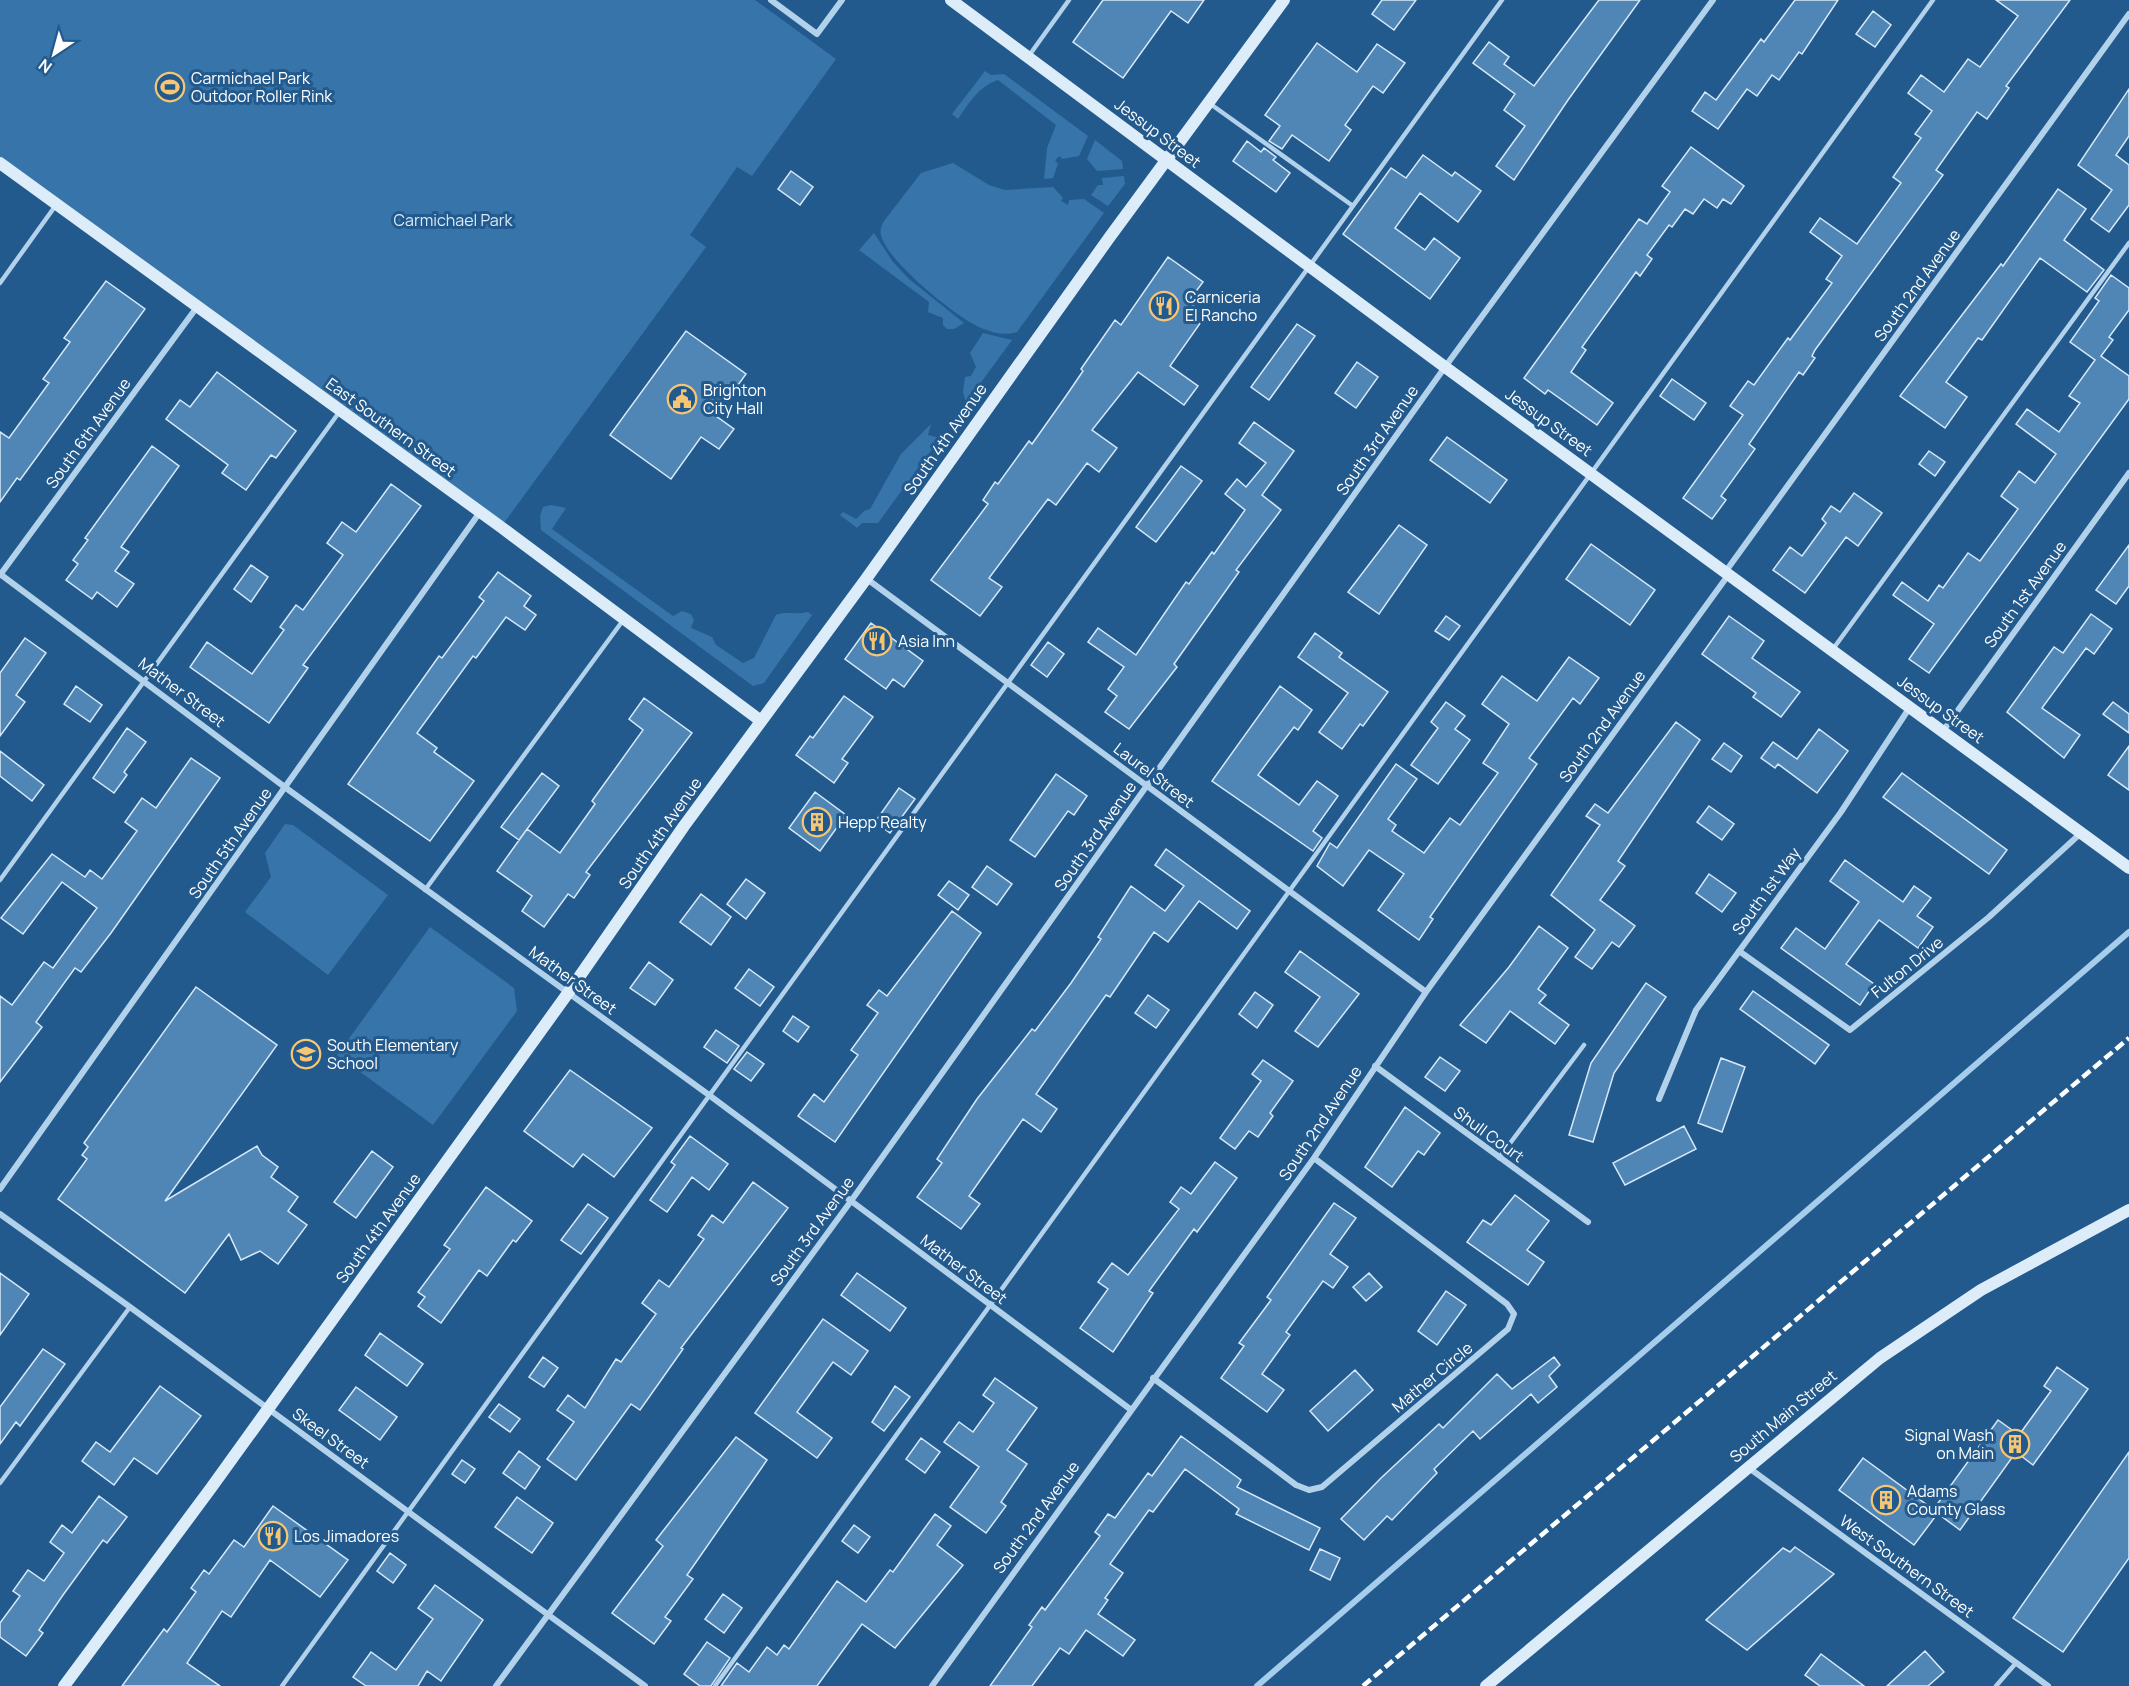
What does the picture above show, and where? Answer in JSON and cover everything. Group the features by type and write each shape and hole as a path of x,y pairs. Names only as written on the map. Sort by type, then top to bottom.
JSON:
{"street":[{"path":"771,0 817,34 842,0"},
{"name":"Jessup Street","path":"951,0 1445,368 1833,649 2129,868"},
{"name":"South 4th Avenue","path":"64,1686 268,1409 568,993 760,721 867,579 1166,160 1284,0"},
{"name":"South 3rd Avenue","path":"496,1686 851,1201 1445,368 1713,0"},
{"name":"South 2nd Avenue","path":"932,1686 1130,1409 1314,1158 1426,992 2129,14"},
{"name":"East Southern Street","path":"0,163 480,512 760,721"},
{"name":"South 6th Avenue","path":"0,574 197,307"},
{"name":"South 1st Avenue","path":"1943,730 2129,473"},
{"name":"South 5th Avenue","path":"0,1189 480,512"},
{"name":"Mather Street","path":"0,574 286,788 708,1095 1130,1409"},
{"name":"Laurel Street","path":"867,579 1426,992"},
{"name":"South 1st Way","path":"1659,1099 1696,1010 1840,812 1910,706"},
{"name":"Fulton Drive","path":"1740,951 1850,1030 1989,917 2081,832"},
{"name":"Shull Court","path":"1375,1066 1588,1222"},
{"name":"Mather Circle","path":"1153,1378 1296,1485 1309,1490 1322,1487 1508,1329 1514,1314 1507,1304 1314,1158"},
{"name":"South Main Street","path":"1486,1686 1837,1391 1918,1331 1991,1285 2129,1210"},
{"name":"Skeel Street","path":"0,1214 130,1306 645,1686"},
{"name":"West Southern Street","path":"1749,1467 2048,1686"}],"lane":[{"path":"1028,57 1069,0"},
{"path":"282,1686 1006,682 1502,0"},
{"path":"715,1686 1933,0"},
{"path":"1209,102 1353,206"},
{"path":"0,283 57,204"},
{"path":"1833,649 2129,243"},
{"path":"0,880 340,411"},
{"path":"425,890 624,619"},
{"path":"1499,1158 1584,1045"},
{"path":"0,1483 130,1306"},
{"path":"1996,1686 2016,1663"}],"green space":[{"name":"Carmichael Park","path":"0,0 755,0 836,59 752,176 737,167 690,235 706,247 501,527 0,162"},
{"path":"985,71 991,75 1004,74 1088,136 1079,156 1062,159 1060,156 1055,160 1058,164 1053,178 1044,179 1047,148 1056,125 998,80 985,86 970,101 958,119 952,114"},
{"path":"1095,140 1122,161 1123,169 1097,171 1087,159"},
{"path":"953,163 989,185 1005,190 1053,187 1063,198 1061,201 1068,205 1069,200 1084,199 1104,213 1017,332 1004,334 981,328 941,302 897,261 882,238 881,229 884,221 921,173"},
{"path":"1124,176 1125,184 1108,206 1091,195 1098,185 1103,185 1102,178"},
{"path":"874,233 893,262 909,279 964,323 954,329 947,329 943,325 943,318 928,312 929,302 859,250"},
{"path":"983,333 1012,340 966,403 963,392 965,377 971,376 976,367 970,353"},
{"path":"931,424 928,435 940,438 878,523 862,523 857,528 840,515 843,512 856,519 864,511 870,509 901,454"},
{"path":"551,505 566,508 552,529 673,616 682,611 691,614 694,620 691,628 712,637 716,645 743,663 754,658 776,615 808,612 812,615 764,683 753,686 541,530 540,516 543,507"},
{"path":"285,824 293,825 388,895 328,975 245,912 271,877 265,853"},
{"path":"430,927 514,988 517,1011 433,1125 337,1055"}],"building":[{"path":"1103,0 1204,0 1188,23 1171,11 1123,78 1073,42"},
{"path":"1382,0 1416,0 1394,30 1372,14"},
{"path":"1599,0 1640,0 1514,180 1496,166 1525,126 1504,110 1515,94 1473,63 1489,42 1509,57 1504,64 1534,86"},
{"path":"1795,0 1838,0 1802,54 1799,52 1779,80 1772,75 1757,96 1747,89 1718,129 1692,111 1705,92 1716,100 1761,39 1764,42"},
{"path":"1996,0 2070,0 2006,86 2009,88 1987,119 1977,112 1936,170 1943,175 1815,350 1812,356 1815,358 1803,375 1799,372 1749,444 1755,449 1721,496 1726,500 1712,519 1683,498 1743,415 1730,406 1748,381 1754,385 1788,338 1790,340 1832,283 1826,279 1842,256 1810,232 1820,218 1857,244 1901,183 1893,177 1921,138 1915,134 1932,111 1908,93 1921,75 1944,92 1968,59 1980,67 2018,16"},
{"path":"1873,11 1891,25 1875,47 1856,34"},
{"path":"1317,43 1357,72 1377,44 1405,63 1383,93 1373,86 1345,125 1351,130 1329,161 1292,135 1282,149 1269,141 1280,126 1265,115"},
{"path":"2129,89 2129,136 2116,155 2129,165 2129,205 2109,232 2091,219 2112,190 2078,165"},
{"path":"1247,141 1261,152 1264,148 1276,157 1273,160 1290,173 1276,192 1233,161"},
{"path":"1691,147 1744,186 1731,204 1723,199 1717,208 1704,199 1693,214 1685,209 1672,227 1669,225 1647,255 1652,259 1640,276 1636,272 1582,347 1586,350 1571,372 1613,403 1597,425 1548,390 1545,394 1524,378 1639,219 1647,224 1670,192 1662,186"},
{"path":"1423,155 1452,176 1455,172 1481,191 1458,222 1420,193 1395,228 1425,250 1434,238 1460,258 1430,299 1343,234 1391,168 1406,178"},
{"path":"791,171 813,187 800,205 778,189"},
{"path":"2058,189 2086,209 2064,240 2104,270 2087,292 2040,258 1982,340 1978,338 1946,382 1967,397 1945,428 1900,396 2001,264 2003,266"},
{"path":"1168,257 1203,282 1188,302 1206,315 1170,366 1198,386 1184,405 1138,372 1092,430 1117,448 1099,472 1087,463 1056,505 1048,499 989,578 1002,587 980,616 931,580 988,504 983,500 995,482 998,484 1029,441 1032,444 1115,320 1121,325"},
{"path":"2111,275 2129,288 2129,310 2109,337 2113,340 2101,356 2129,376 2129,399 1929,673 1909,659 1934,624 1893,595 1902,582 1928,601 1939,585 1943,588 1968,553 1980,561 2018,509 2001,496 2019,471 2035,483 2056,454 2016,424 2027,409 2059,432 2080,403 2069,396 2095,360 2070,342 2099,301 2095,298"},
{"path":"106,281 145,309 20,480 17,478 0,502 0,432 9,438 49,383 43,379 70,342 64,338"},
{"path":"1297,324 1315,336 1269,400 1251,387"},
{"name":"Brighton City Hall","path":"686,331 746,374 716,416 734,429 719,449 701,437 671,479 610,435"},
{"path":"1357,362 1378,377 1356,408 1335,393"},
{"path":"217,372 296,431 276,458 271,455 246,490 222,473 228,465 166,419 180,400 190,407"},
{"path":"1672,379 1706,403 1694,420 1660,396"},
{"path":"1254,422 1294,451 1262,495 1281,510 1236,570 1239,572 1174,664 1177,667 1129,729 1105,712 1117,696 1108,689 1124,667 1088,642 1098,628 1136,655 1186,582 1189,584 1212,552 1214,554 1245,510 1225,494 1237,479 1246,487 1266,463 1239,443"},
{"path":"1447,437 1507,480 1490,503 1430,460"},
{"path":"152,446 179,466 121,547 129,552 115,571 134,584 117,607 97,592 92,599 66,580 78,564 73,560 88,540 85,538"},
{"path":"1929,451 1945,462 1935,476 1919,464"},
{"path":"1181,466 1202,481 1156,542 1136,527"},
{"path":"391,484 421,506 303,665 308,668 269,723 190,667 207,642 252,674 284,630 280,627 296,605 303,610 343,555 327,543 342,522 356,532"},
{"path":"1854,493 1882,513 1858,546 1846,537 1805,593 1773,570 1790,547 1802,556 1826,523 1822,519 1831,506 1840,512"},
{"path":"1399,525 1427,545 1379,614 1348,592"},
{"path":"1591,544 1655,590 1630,625 1566,579"},
{"path":"2129,545 2129,586 2116,604 2096,590"},
{"path":"251,565 268,577 251,602 234,589"},
{"path":"498,572 531,596 524,606 536,615 525,630 506,617 476,658 473,656 417,733 437,748 434,752 474,781 430,841 348,784 439,656 442,658 484,601 479,597"},
{"path":"2091,614 2112,629 2094,654 2086,648 2042,708 2080,735 2064,758 2007,712 2054,647 2063,653"},
{"path":"1446,616 1460,626 1449,640 1435,631"},
{"path":"1729,616 1764,641 1752,658 1800,692 1781,717 1753,697 1756,693 1702,654"},
{"name":"Asia Inn","path":"871,623 923,661 904,687 893,679 886,689 845,659"},
{"path":"1315,633 1342,653 1339,657 1388,692 1363,726 1360,724 1342,749 1319,732 1348,693 1298,657"},
{"path":"25,638 46,653 16,695 25,702 0,736 0,673"},
{"path":"1048,642 1064,654 1047,677 1031,665"},
{"path":"1569,657 1599,678 1580,704 1573,698 1529,758 1537,764 1430,917 1433,919 1419,940 1378,910 1404,874 1369,850 1343,886 1317,866 1330,843 1337,848 1396,764 1417,779 1388,819 1396,825 1392,831 1424,853 1450,818 1460,825 1498,773 1483,763 1509,724 1482,704 1502,676 1537,701"},
{"path":"76,686 102,705 90,722 64,704"},
{"path":"1280,686 1312,710 1298,730 1294,727 1258,775 1299,805 1317,781 1338,796 1313,831 1322,838 1313,851 1212,781"},
{"path":"844,696 873,717 842,759 848,763 834,783 796,755 810,736 813,738"},
{"path":"644,698 692,733 586,872 590,875 574,898 568,894 544,927 522,911 532,896 497,871 527,829 560,853 595,804 592,801 643,730 629,719"},
{"path":"1446,702 1465,716 1455,729 1470,740 1438,784 1411,765 1438,728 1431,722"},
{"path":"2113,702 2129,714 2129,733 2103,714"},
{"path":"1676,722 1700,740 1618,861 1625,866 1600,900 1635,926 1619,947 1612,942 1592,969 1575,957 1595,930 1551,895 1600,825 1586,816 1595,804 1608,813"},
{"path":"127,728 146,742 124,772 127,775 114,793 93,778"},
{"path":"1819,729 1848,751 1817,793 1778,764 1775,768 1761,758 1773,742 1797,759"},
{"path":"1724,743 1742,756 1731,772 1712,759"},
{"path":"2129,746 2129,790 2108,775"},
{"path":"0,751 44,785 32,801 0,776"},
{"path":"191,758 220,778 111,933 81,972 75,968 36,1022 42,1027 0,1082 0,996 12,1005 44,962 53,968 97,908 62,882 23,934 1,918 52,854 85,877 90,870 102,879 137,831 125,822 142,798 156,808"},
{"path":"542,773 559,786 519,840 501,827"},
{"path":"1902,773 2007,850 1989,874 1883,797"},
{"path":"1056,774 1087,796 1074,815 1068,811 1035,857 1010,840"},
{"path":"899,788 915,799 890,833 875,822"},
{"name":"Hepp Realty","path":"815,792 846,815 820,851 789,828"},
{"path":"1709,806 1734,824 1722,840 1697,822"},
{"path":"1166,849 1250,911 1237,929 1199,901 1168,942 1154,932 1110,997 1106,995 1036,1094 1057,1109 1041,1132 1023,1119 969,1196 980,1204 961,1229 917,1197 942,1163 937,1159 977,1099 1032,1029 1035,1031 1071,983 1101,939 1098,937 1131,886 1165,911 1184,886 1155,865"},
{"path":"1845,860 1903,902 1914,886 1931,898 1917,916 1933,927 1918,948 1879,920 1846,964 1874,984 1860,1005 1781,948 1796,928 1825,949 1859,902 1830,881"},
{"path":"987,866 1012,884 997,905 972,887"},
{"path":"1709,874 1736,893 1722,912 1696,893"},
{"path":"746,879 765,893 746,919 727,904"},
{"path":"949,881 969,895 958,910 938,895"},
{"path":"701,894 731,917 711,945 680,922"},
{"path":"952,911 981,933 835,1142 798,1116 814,1094 824,1102 858,1055 851,1050 878,1013 867,1005 879,990 887,996"},
{"path":"1539,926 1568,948 1538,989 1546,995 1539,1003 1569,1025 1555,1044 1510,1011 1486,1043 1460,1025 1509,967"},
{"path":"1300,951 1359,994 1318,1047 1295,1031 1320,997 1285,972"},
{"path":"649,962 673,980 655,1005 630,988"},
{"path":"749,969 774,987 760,1006 735,988"},
{"path":"1646,983 1666,997 1614,1073 1593,1142 1569,1135 1591,1063"},
{"path":"196,987 277,1045 165,1201 257,1146 262,1155 278,1167 271,1177 298,1197 288,1211 307,1225 278,1264 260,1251 241,1260 229,1234 185,1293 58,1199 87,1159 82,1155 88,1147 84,1143"},
{"path":"1753,991 1829,1045 1815,1064 1740,1009"},
{"path":"1255,992 1273,1005 1257,1028 1239,1014"},
{"path":"1148,995 1169,1010 1156,1028 1135,1013"},
{"path":"793,1016 809,1027 798,1042 783,1031"},
{"path":"716,1030 739,1046 727,1063 704,1047"},
{"path":"747,1052 764,1064 751,1081 734,1069"},
{"path":"1440,1057 1460,1071 1445,1091 1425,1077"},
{"path":"1721,1058 1745,1067 1722,1132 1698,1123"},
{"path":"1263,1060 1293,1081 1270,1113 1273,1116 1258,1137 1249,1131 1235,1149 1220,1138 1261,1081 1252,1074"},
{"path":"570,1070 652,1128 614,1177 583,1154 573,1167 524,1131"},
{"path":"1405,1107 1440,1133 1424,1155 1418,1151 1392,1187 1365,1167"},
{"path":"1684,1126 1696,1149 1625,1185 1613,1163"},
{"path":"690,1136 728,1164 709,1190 692,1177 667,1212 650,1200 675,1165 671,1162"},
{"path":"372,1151 393,1167 356,1218 334,1202"},
{"path":"1215,1162 1237,1178 1197,1232 1194,1229 1149,1291 1153,1293 1113,1352 1080,1328 1108,1289 1098,1282 1112,1263 1128,1275 1179,1209 1170,1202 1181,1187 1191,1194"},
{"path":"753,1182 788,1208 681,1348 683,1349 640,1410 631,1404 576,1480 547,1459 574,1422 557,1410 568,1395 585,1408 616,1359 621,1362 656,1314 642,1303 659,1280 669,1287 704,1239 698,1235 712,1215 723,1223"},
{"path":"486,1187 532,1221 516,1242 513,1240 487,1276 479,1270 441,1323 418,1306 425,1297 418,1292 450,1249 444,1245"},
{"path":"1515,1195 1549,1221 1527,1250 1544,1262 1528,1285 1467,1242 1483,1220 1491,1225"},
{"path":"1334,1203 1356,1218 1330,1254 1348,1267 1333,1288 1323,1281 1286,1332 1290,1335 1262,1374 1284,1390 1267,1412 1221,1378 1244,1346 1239,1343 1271,1300 1267,1297"},
{"path":"588,1204 608,1218 581,1254 561,1240"},
{"path":"0,1273 29,1294 0,1335"},
{"path":"857,1273 906,1308 890,1331 841,1295"},
{"path":"1369,1273 1382,1287 1366,1301 1353,1287"},
{"path":"1446,1291 1466,1305 1437,1345 1418,1331"},
{"path":"823,1319 868,1351 851,1375 833,1362 797,1412 832,1438 817,1458 755,1413"},
{"path":"380,1333 423,1364 407,1386 365,1355"},
{"path":"43,1349 65,1364 20,1426 16,1422 0,1444 0,1407"},
{"path":"543,1357 558,1368 544,1387 529,1377"},
{"path":"1554,1357 1560,1365 1549,1376 1557,1387 1538,1403 1531,1394 1480,1439 1473,1431 1434,1469 1437,1473 1392,1520 1387,1516 1364,1540 1341,1519 1439,1424 1443,1428 1497,1374 1512,1389"},
{"name":"Signal Wash on Main","path":"2057,1367 2088,1389 2033,1465 2016,1452 1960,1530 1933,1510 1998,1420 2019,1435 2051,1391 2044,1386"},
{"path":"1355,1370 1373,1390 1328,1431 1310,1411"},
{"path":"995,1378 1037,1408 1007,1450 1027,1464 1001,1502 1006,1506 986,1533 950,1507 979,1467 944,1442 959,1422 973,1432 994,1403 983,1395"},
{"path":"160,1386 201,1416 157,1474 134,1458 114,1485 82,1461 96,1442 110,1452"},
{"path":"895,1386 910,1397 884,1431 872,1422"},
{"path":"356,1387 397,1417 380,1440 339,1410"},
{"path":"499,1404 520,1419 510,1432 489,1417"},
{"path":"1181,1436 1241,1480 1237,1487 1320,1528 1309,1550 1236,1514 1239,1509 1185,1469 1153,1512 1149,1510 1110,1564 1123,1573 1105,1598 1108,1600 1098,1614 1135,1640 1123,1656 1086,1630 1069,1654 1060,1648 1032,1686 990,1686 1032,1627 1029,1625 1042,1607 1045,1610 1100,1536 1095,1532 1108,1514 1115,1518 1148,1473 1152,1476"},
{"path":"736,1437 767,1460 687,1575 693,1579 665,1617 671,1621 654,1644 612,1613 663,1546 656,1540"},
{"path":"921,1438 940,1452 925,1473 906,1459"},
{"path":"519,1451 540,1467 525,1489 503,1473"},
{"path":"2129,1452 2129,1558 2063,1652 2013,1618"},
{"name":"Adams County Glass","path":"1863,1458 1938,1513 1914,1545 1839,1490"},
{"path":"462,1460 475,1469 465,1483 452,1474"},
{"path":"99,1496 127,1517 107,1543 103,1540 63,1595 39,1630 43,1633 26,1656 0,1637 0,1623 20,1596 13,1591 28,1570 44,1581 64,1553 50,1542 62,1525 72,1533"},
{"path":"517,1497 553,1523 532,1553 495,1527"},
{"path":"273,1506 348,1560 320,1597 270,1560 231,1617 222,1611 187,1663 220,1686 122,1686 164,1629 167,1632 196,1592 191,1588 204,1570 209,1574 234,1540 244,1547"},
{"path":"935,1514 951,1526 937,1545 963,1565 895,1648 862,1624 817,1686 721,1686 737,1663 749,1672 767,1647 777,1655 784,1645 789,1649 837,1581 866,1602 890,1570 893,1572"},
{"path":"854,1525 870,1537 858,1553 842,1541"},
{"path":"1795,1547 1834,1574 1747,1650 1706,1620 1783,1548 1790,1552"},
{"path":"1320,1549 1340,1558 1330,1580 1310,1570"},
{"path":"390,1553 406,1565 393,1583 377,1571"},
{"path":"435,1585 483,1620 441,1681 427,1671 418,1686 366,1686 353,1677 371,1652 396,1670 433,1619 418,1608"},
{"path":"723,1594 742,1608 724,1633 705,1619"},
{"path":"707,1642 730,1658 711,1686 700,1686 684,1674"},
{"path":"1925,1651 1944,1672 1928,1686 1887,1686"},
{"path":"1821,1654 1864,1686 1820,1686 1805,1675"}],"waterway":[{"path":"1257,1686 2129,932"}],"railway":[{"path":"1363,1686 2129,1038"}],"place":[{"name":"Carmichael Park Outdoor Roller Rink","path":"170,87"},
{"name":"Carniceria El Rancho","path":"1164,306"},
{"name":"Brighton City Hall","path":"682,399"},
{"name":"Asia Inn","path":"877,641"},
{"name":"Hepp Realty","path":"817,822"},
{"name":"South Elementary School","path":"306,1054"},
{"name":"Signal Wash on Main","path":"2015,1444"},
{"name":"Adams County Glass","path":"1886,1500"},
{"name":"Los Jimadores","path":"273,1536"}]}
